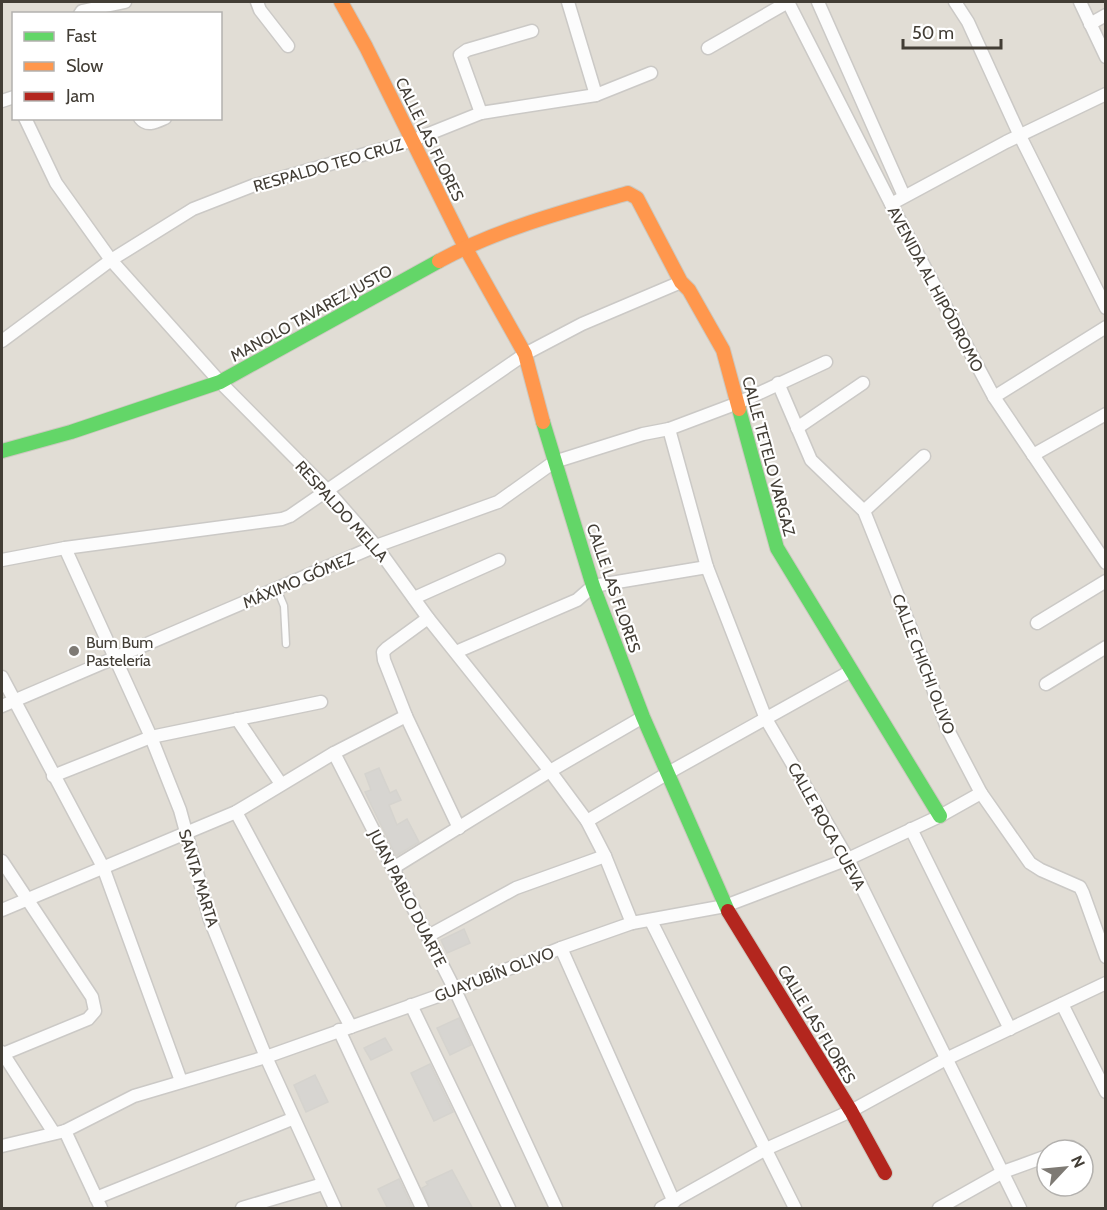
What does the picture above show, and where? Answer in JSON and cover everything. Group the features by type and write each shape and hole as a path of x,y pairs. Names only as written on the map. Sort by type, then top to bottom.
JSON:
{"street":[{"path":"80,10 125,2"},
{"path":"257,2 260,10 288,46"},
{"name":"CALLE LAS FLORES","path":"341,2 366,47 465,247 525,354 554,462 593,586 643,717 725,906 851,1111 885,1173"},
{"path":"568,2 596,95"},
{"path":"708,48 788,2"},
{"name":"AVENIDA AL HIPÓDROMO","path":"788,2 891,204 994,397 1103,555"},
{"path":"818,2 904,196"},
{"path":"956,2 968,22 1020,136 1106,308"},
{"path":"1080,2 1106,57"},
{"path":"1090,24 1106,15"},
{"path":"481,113 460,55 467,50 532,31"},
{"name":"RESPALDO TEO CRUZ","path":"2,341 111,260 193,209 252,186 411,141 481,113 596,95 651,73"},
{"path":"891,204 1106,94"},
{"name":"RESPALDO MELLA","path":"26,120 56,183 111,260 220,382 328,492 376,546 428,618 550,771 587,821 605,856 632,923"},
{"path":"141,120 152,124 161,120"},
{"name":"MANOLO TAVAREZ JUSTO","path":"2,451 70,432 220,382 465,247 528,222 631,193"},
{"name":"CALLE TETELO VARGAZ","path":"631,193 637,198 681,282 689,290 723,350 777,548 940,816"},
{"path":"2,560 66,548 282,519 290,516 328,492 525,354 582,324 681,282"},
{"path":"994,397 1106,327"},
{"name":"MÁXIMO GÓMEZ","path":"2,706 376,546 498,502 554,462 643,434 669,429 738,403 826,362"},
{"name":"CALLE CHICHI OLIVO","path":"778,383 811,460 864,511 914,636 947,728 981,793 1030,863 1080,887 1106,957"},
{"path":"797,428 863,383"},
{"path":"1033,455 1106,414"},
{"name":"CALLE ROCA CUEVA","path":"669,429 706,567 766,719 848,860 1020,1209"},
{"path":"864,511 924,456"},
{"name":"SANTA MARTA","path":"66,548 151,737 180,810 184,832 210,920 292,1119 334,1209"},
{"path":"414,598 499,560"},
{"path":"456,652 577,600 593,586 706,567"},
{"path":"1037,623 1106,581"},
{"path":"428,618 387,648 383,652 384,660 406,716 459,828"},
{"path":"1046,684 1106,647"},
{"path":"587,821 668,772 851,671"},
{"path":"2,677 103,867 181,1081"},
{"path":"53,776 151,737 321,702"},
{"path":"2,910 236,812 334,753 406,716"},
{"path":"393,868 550,771 643,717"},
{"path":"237,719 281,784"},
{"name":"JUAN PABLO DUARTE","path":"334,753 455,990 556,1209"},
{"name":"GUAYUBÍN OLIVO","path":"2,1146 60,1132 134,1096 266,1057 455,990 632,923 725,906 848,860 940,816 981,793"},
{"path":"236,812 351,1027"},
{"path":"911,829 1011,1029"},
{"path":"428,936 516,888 605,856"},
{"path":"2,861 92,997 95,1011 87,1019 2,1053 60,1132 98,1203 292,1119"},
{"path":"651,921 795,1209"},
{"path":"561,948 674,1202"},
{"path":"661,1209 766,1149 851,1111 946,1059 1106,983"},
{"path":"1062,1004 1106,1092"},
{"path":"411,1005 509,1209"},
{"path":"339,1030 422,1209"},
{"path":"939,1209 1003,1172 1035,1160"},
{"path":"242,1209 323,1184"}],"lane":[{"path":"277,589 284,606 285,644"}],"shaded area":[{"path":"2,2 1105,2 1105,1208 2,1208"}],"building":[{"path":"379,768 390,793 396,790 401,800 389,805 397,825 407,819 419,842 396,856 365,792 371,790 365,774"},
{"path":"464,929 470,943 447,953 441,940"},
{"path":"459,1018 471,1045 450,1055 437,1028"},
{"path":"385,1038 392,1050 371,1060 364,1048"},
{"path":"430,1064 453,1112 434,1121 411,1073"},
{"path":"315,1075 328,1102 306,1112 294,1085"},
{"path":"452,1170 473,1209 430,1209 422,1188 428,1185 426,1182"},
{"path":"399,1179 413,1209 388,1209 378,1189"}],"traffic: fast":[{"path":"2,451 71,432 220,382 439,261"},
{"path":"739,409 777,548 940,816"},
{"path":"543,422 593,586 643,717 728,911"}],"traffic: slow":[{"path":"341,2 366,47 465,247 525,354 543,422"},
{"path":"439,261 508,230 628,193 637,198 681,282 689,290 723,350 739,409"}],"traffic: jam":[{"path":"728,911 851,1111 885,1173"}],"place":[{"name":"Bum Bum Pastelería","path":"74,651"}]}
